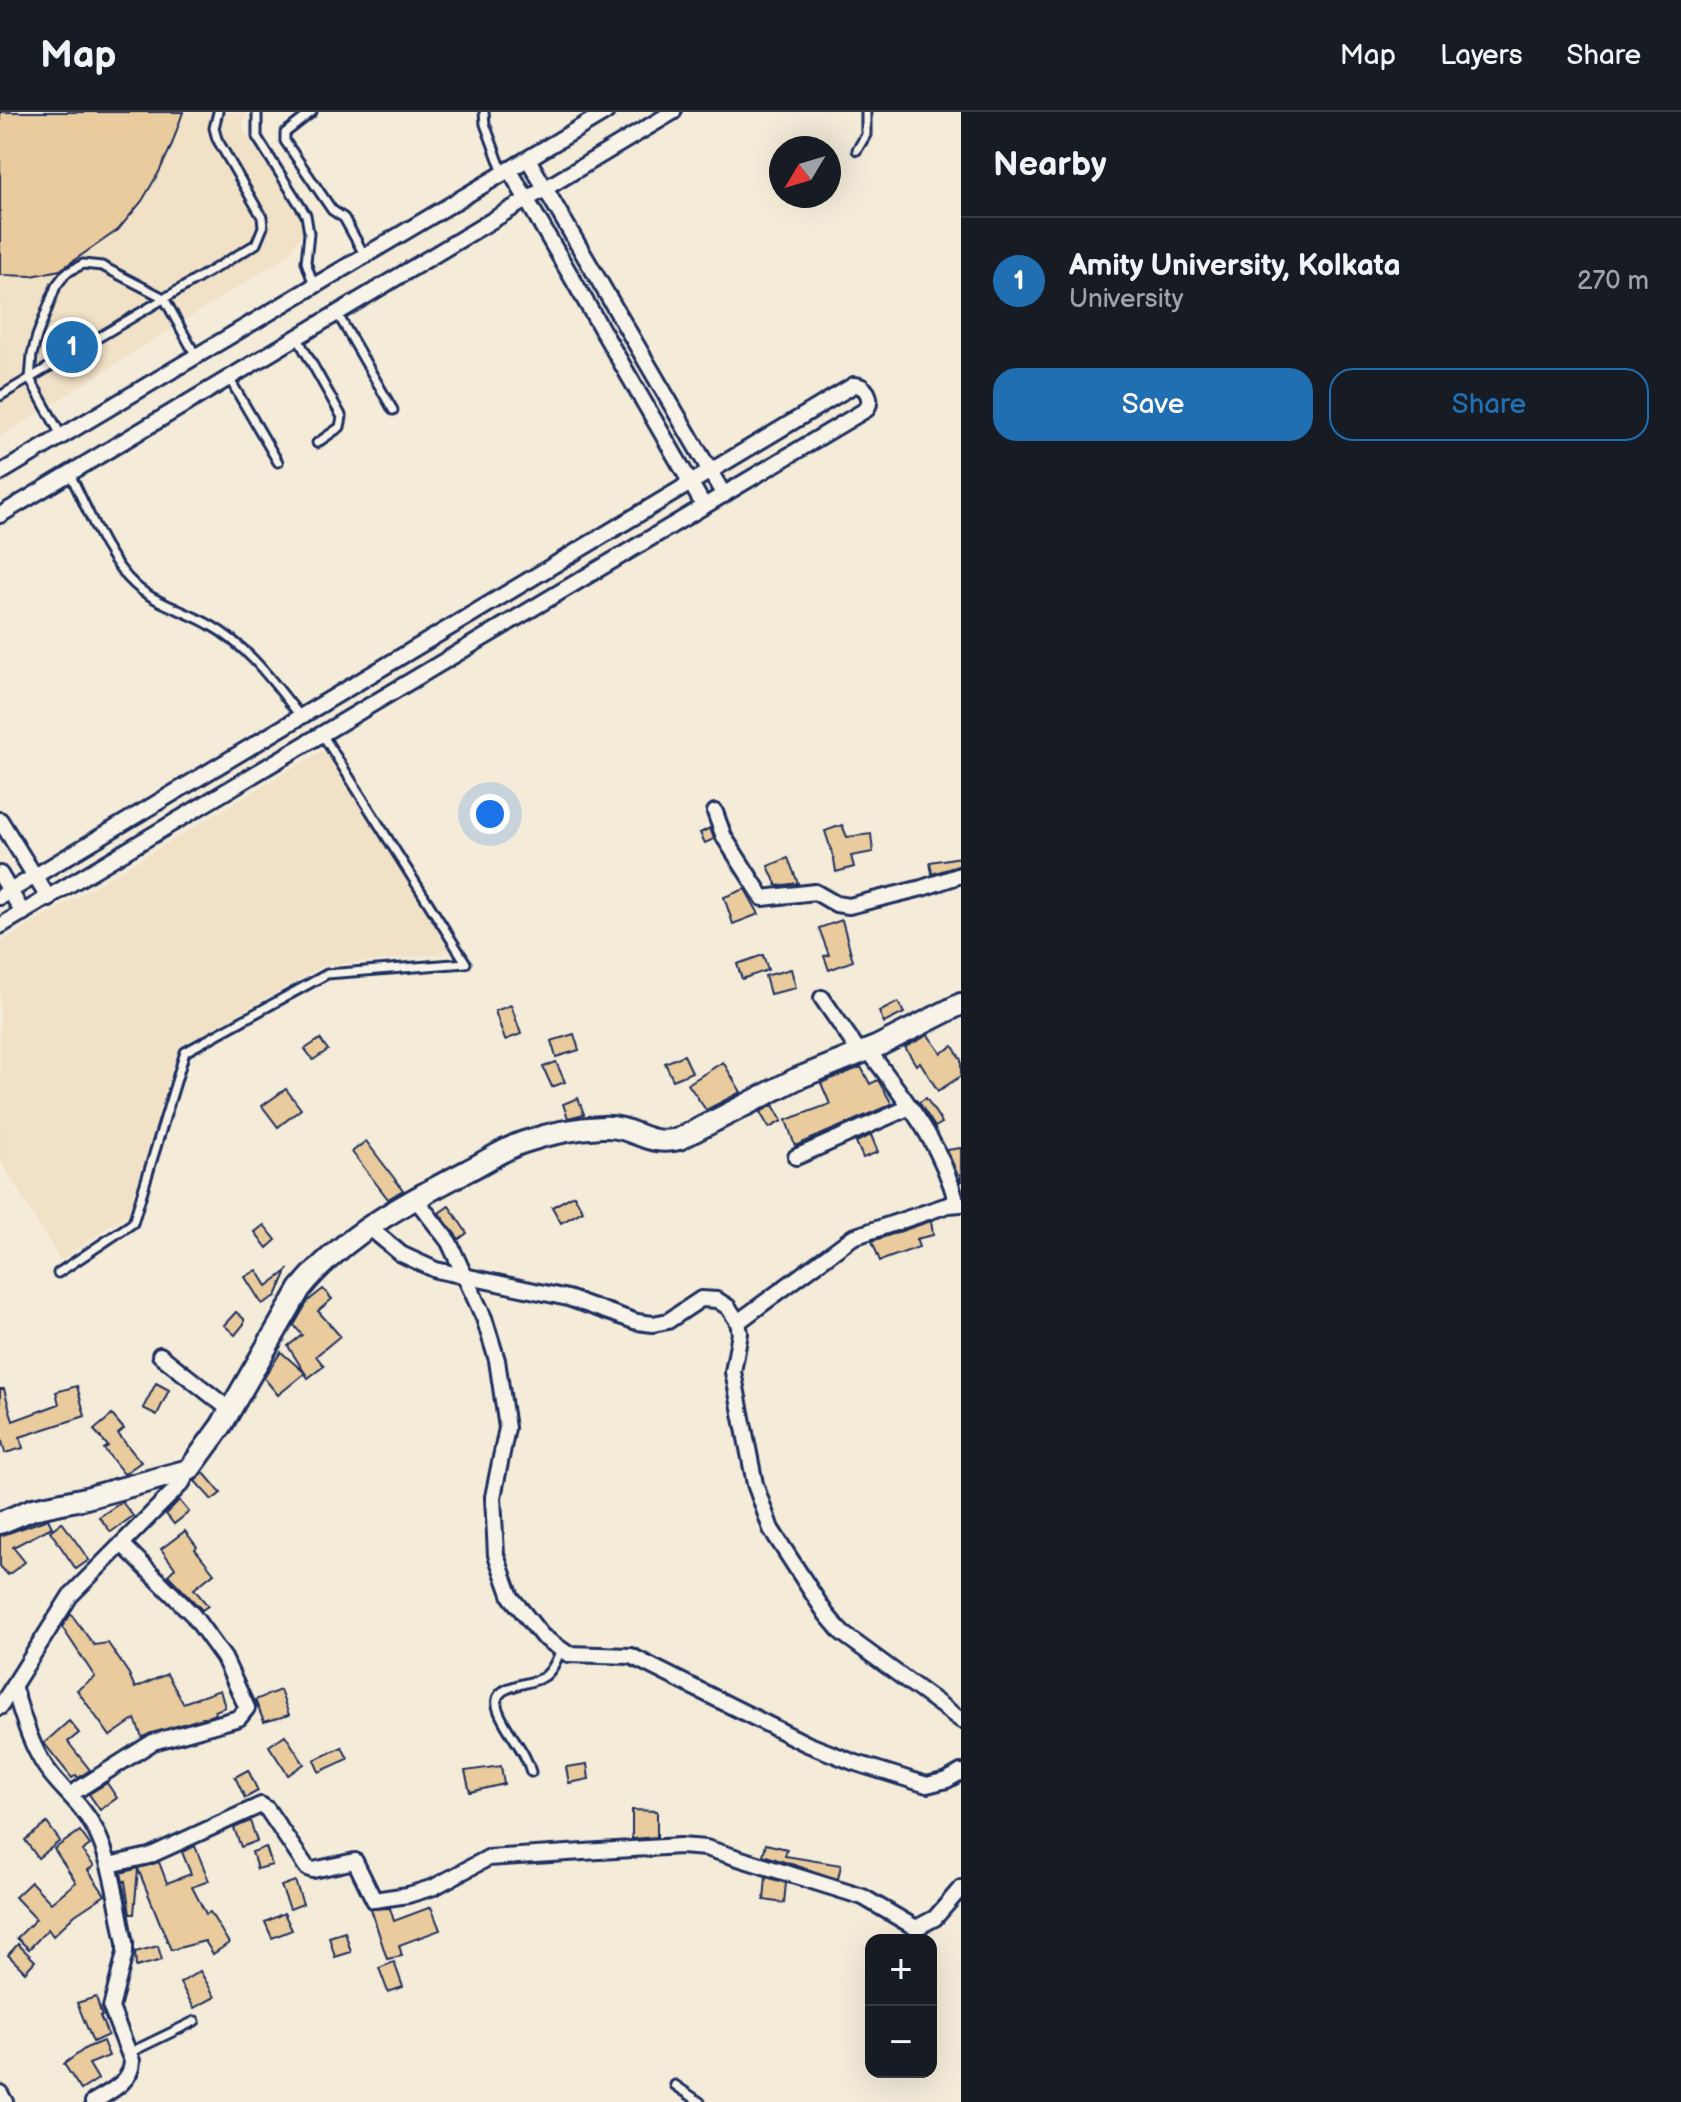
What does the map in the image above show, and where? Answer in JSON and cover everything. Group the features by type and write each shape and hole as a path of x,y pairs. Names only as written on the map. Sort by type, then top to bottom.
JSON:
{"street":[{"path":"0,473 606,112"},
{"path":"0,515 673,112"},
{"path":"528,159 724,495"},
{"path":"506,171 704,506"},
{"path":"0,926 867,409 870,403 868,393 859,385 854,385 5,894"},
{"path":"715,812 724,837 763,898 815,892 836,904 849,906 961,875"},
{"path":"0,820 49,899"},
{"path":"0,874 5,894 23,913"},
{"path":"738,1322 853,1237 959,1204 937,1146 910,1107 822,998"},
{"path":"93,2102 131,2074 132,2061 111,2008 125,1953 109,1865 95,1830 71,1794 54,1778 5,1694 70,1596 182,1483 230,1410 300,1289 342,1247 415,1198 522,1143 603,1126 625,1128 652,1141 679,1139 796,1079 928,1023 961,1004"},
{"path":"796,1157 910,1107"},
{"path":"415,1198 449,1242 484,1318 497,1360 506,1417 506,1440 493,1497 496,1555 511,1597 542,1636 561,1650 581,1656 631,1656 807,1744 927,1785 947,1780 961,1772"},
{"path":"370,1228 401,1254 436,1270 568,1298 637,1322 653,1324 668,1321 701,1299 708,1298 728,1307 738,1322 740,1333 733,1372 750,1467 771,1529 826,1614 842,1633 961,1720"},
{"path":"160,1355 230,1410"},
{"path":"0,1523 33,1509 189,1470"},
{"path":"71,1794 153,1742 239,1718 247,1708 224,1658 193,1615 122,1544"},
{"path":"109,1865 149,1856 261,1805 267,1809 307,1868 313,1870 355,1861 374,1900 434,1887 488,1858 680,1846 706,1848 863,1897 916,1928 935,1918 961,1888"},
{"path":"0,2093 5,2102"}],"lane":[{"path":"0,396 256,244 261,237 262,217 214,133 218,112"},
{"path":"257,112 257,137 306,215 309,233 306,262 314,286"},
{"path":"312,112 291,126 285,133 285,141 332,210 344,218 365,256"},
{"path":"484,112 485,124 506,171"},
{"path":"857,150 866,135 866,112"},
{"path":"61,435 30,379 37,336 56,286 66,273 83,264 102,266 164,298 196,356"},
{"path":"337,313 393,410"},
{"path":"297,337 342,417 340,427 317,443"},
{"path":"229,378 278,462"},
{"path":"69,473 117,564 132,583 145,594 210,624 228,636 265,672 301,718"},
{"path":"58,1273 133,1223 185,1052 327,974 466,963 322,734"},
{"path":"531,1772 525,1754 500,1715 497,1707 499,1696 506,1688 540,1680 547,1675 561,1650"},
{"path":"129,2053 195,2021"},
{"path":"675,2085 700,2102"}],"shaded area":[{"path":"0,112 246,112 243,129 307,226 287,256 0,437"},
{"path":"330,746 453,947 442,954 323,966 178,1048 129,1212 60,1260 0,1160 0,943"}],"building":[{"path":"0,112 183,112 159,172 142,201 118,230 60,270 32,276 0,275"},
{"path":"842,825 847,837 871,834 873,852 851,856 854,867 836,872 825,831"},
{"path":"710,828 714,839 705,843 700,833"},
{"path":"961,857 961,865 932,874 930,862"},
{"path":"788,858 798,883 777,886 768,866"},
{"path":"745,889 759,914 733,924 724,897"},
{"path":"842,920 853,961 829,970 824,956 829,955 819,928"},
{"path":"763,955 768,970 742,979 737,964"},
{"path":"791,969 796,988 770,994 765,976"},
{"path":"898,1002 904,1013 884,1023 879,1012"},
{"path":"511,1005 521,1034 505,1040 495,1011"},
{"path":"574,1034 579,1050 556,1057 551,1041"},
{"path":"928,1035 941,1053 953,1046 961,1060 961,1076 938,1091 920,1062 916,1065 905,1047"},
{"path":"320,1039 328,1050 313,1060 305,1049"},
{"path":"684,1055 692,1072 673,1080 665,1063"},
{"path":"556,1062 565,1082 552,1087 543,1067"},
{"path":"723,1062 741,1092 706,1110 688,1084"},
{"path":"861,1067 870,1084 878,1080 892,1104 795,1146 786,1120 830,1104 821,1083"},
{"path":"286,1089 301,1109 278,1127 262,1106"},
{"path":"578,1098 584,1114 568,1118 563,1104"},
{"path":"926,1098 942,1123 935,1127 919,1102"},
{"path":"773,1105 782,1121 769,1128 760,1112"},
{"path":"871,1135 878,1152 863,1158 856,1142"},
{"path":"366,1141 403,1190 388,1199 352,1152"},
{"path":"961,1148 961,1183 947,1150"},
{"path":"574,1195 583,1211 561,1223 552,1207"},
{"path":"449,1206 467,1233 459,1239 439,1213"},
{"path":"931,1221 933,1235 916,1239 919,1247 880,1261 872,1241"},
{"path":"264,1225 276,1240 267,1248 255,1232"},
{"path":"257,1270 267,1286 287,1271 276,1296 262,1304 245,1277"},
{"path":"323,1289 332,1299 318,1311 340,1336 316,1356 324,1366 308,1378 288,1346 302,1335 294,1325 308,1301"},
{"path":"236,1312 244,1319 244,1324 235,1335 224,1325"},
{"path":"281,1352 305,1373 278,1395 264,1378"},
{"path":"156,1383 169,1390 157,1415 143,1408"},
{"path":"77,1386 85,1416 20,1437 23,1448 5,1453 0,1433 0,1389 4,1389 13,1421 59,1404 56,1392"},
{"path":"112,1415 124,1429 118,1434 141,1462 124,1474 104,1449 108,1446 94,1430"},
{"path":"204,1473 221,1493 212,1500 195,1481"},
{"path":"179,1500 189,1512 174,1524 166,1514"},
{"path":"122,1502 133,1516 111,1532 99,1517"},
{"path":"48,1519 52,1527 13,1547 25,1562 8,1575 0,1566 0,1536"},
{"path":"62,1522 89,1560 76,1569 50,1531"},
{"path":"185,1531 214,1573 194,1589 208,1606 202,1610 168,1575 175,1568 161,1549"},
{"path":"71,1614 94,1645 108,1643 135,1688 167,1674 183,1703 220,1690 225,1707 215,1711 216,1714 142,1737 135,1719 110,1736 77,1690 95,1677 62,1627"},
{"path":"280,1690 289,1715 264,1722 255,1700"},
{"path":"69,1721 79,1733 68,1742 90,1770 78,1778 76,1775 72,1778 44,1743"},
{"path":"285,1735 304,1764 288,1775 269,1746"},
{"path":"342,1747 348,1759 319,1772 314,1760"},
{"path":"587,1764 589,1779 569,1783 566,1767"},
{"path":"501,1766 504,1784 470,1792 465,1771"},
{"path":"248,1770 258,1791 245,1798 235,1777"},
{"path":"107,1783 117,1798 100,1810 89,1794"},
{"path":"632,1810 657,1811 657,1837 632,1839"},
{"path":"250,1821 257,1841 241,1847 234,1828"},
{"path":"47,1823 60,1841 38,1858 25,1840"},
{"path":"80,1831 90,1845 82,1851 94,1866 88,1870 105,1895 75,1915 53,1936 48,1929 29,1949 17,1938 36,1919 15,1897 31,1882 51,1903 76,1882 54,1849"},
{"path":"766,1844 787,1849 785,1856 841,1865 838,1879 763,1855"},
{"path":"195,1846 209,1881 192,1887 206,1914 210,1912 229,1943 213,1954 205,1941 171,1950 138,1869 134,1914 130,1914 121,1873 159,1862 167,1883 191,1874 182,1852"},
{"path":"266,1847 272,1865 257,1869 252,1852"},
{"path":"766,1877 786,1883 784,1903 764,1900"},
{"path":"295,1881 303,1904 290,1909 281,1886"},
{"path":"431,1907 440,1930 399,1945 402,1956 387,1959 371,1909 390,1908 394,1921"},
{"path":"284,1913 292,1930 272,1938 265,1922"},
{"path":"345,1932 351,1952 335,1957 329,1937"},
{"path":"18,1944 35,1961 25,1972 8,1955"},
{"path":"158,1946 162,1960 136,1967 135,1952"},
{"path":"394,1962 403,1987 388,1992 379,1968"},
{"path":"200,1971 215,1997 194,2008 180,1983"},
{"path":"96,1997 108,2035 93,2042 77,2003"},
{"path":"103,2041 109,2056 89,2064 98,2079 81,2090 64,2064 86,2048"}],"place":[{"name":"Amity University, Kolkata","path":"72,347"}]}
